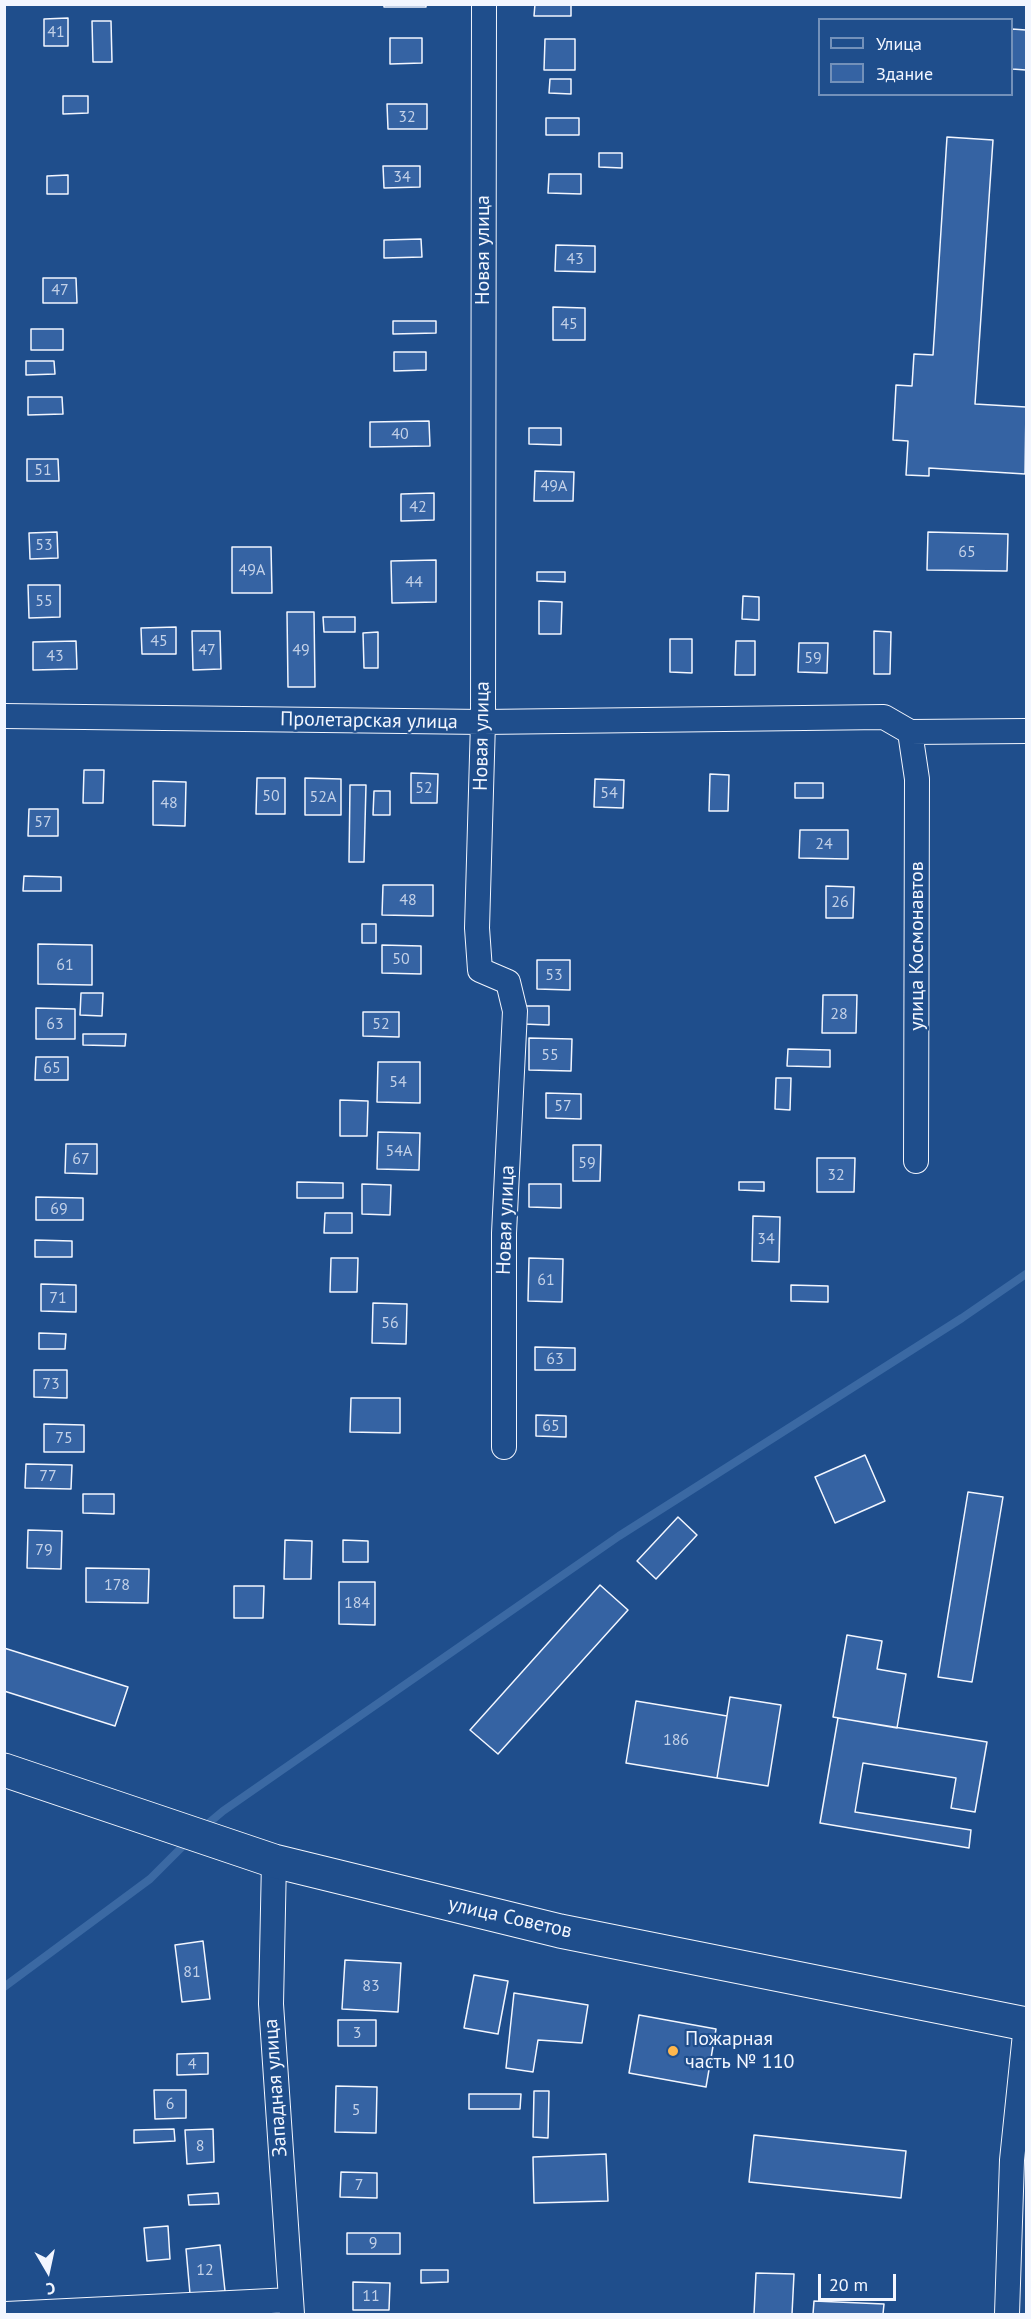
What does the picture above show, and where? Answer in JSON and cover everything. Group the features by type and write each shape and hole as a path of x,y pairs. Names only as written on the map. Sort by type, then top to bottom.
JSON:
{"main road":[{"name":"улица Советов","path":"4,1770 274,1861 560,1931 1026,2024"}],"street":[{"name":"Новая улица","path":"484,4 483,722 477,928 480,970 508,982 515,1011 504,1233 504,1447"},
{"name":"Пролетарская улица","path":"4,716 483,722 884,717 910,732"},
{"path":"910,732 1026,731"},
{"name":"улица Космонавтов","path":"910,732 917,780 916,1161"},
{"name":"Западная улица","path":"274,1861 271,2004 291,2307"},
{"path":"1007,2314 1012,2160 1026,2024"},
{"path":"6,2314 291,2307"}],"building":[{"path":"384,4 426,4 426,7 384,7"},
{"path":"535,4 571,4 571,16 534,16"},
{"path":"68,18 68,46 44,46 44,19"},
{"path":"92,21 111,21 112,62 93,62"},
{"path":"1013,29 1026,30 1026,70 1013,69"},
{"path":"390,38 422,38 422,63 390,64"},
{"path":"545,39 575,39 575,70 544,70"},
{"path":"550,79 571,79 571,94 549,93"},
{"path":"63,96 88,96 88,113 63,114"},
{"path":"387,104 427,104 427,129 388,129"},
{"path":"546,118 579,118 579,135 546,135"},
{"path":"947,137 993,140 975,404 1026,407 1025,474 929,468 929,476 906,475 908,441 893,440 896,385 912,386 914,354 933,355"},
{"path":"599,153 622,153 622,168 599,167"},
{"path":"383,166 420,166 420,187 384,188"},
{"path":"549,174 581,174 581,194 548,193"},
{"path":"68,175 68,194 47,194 47,176"},
{"path":"421,239 422,257 384,258 384,240"},
{"path":"556,245 595,246 595,272 555,271"},
{"path":"43,278 76,278 77,303 43,303"},
{"path":"553,307 585,308 585,340 553,340"},
{"path":"393,321 436,321 436,333 393,334"},
{"path":"31,329 63,329 63,350 31,350"},
{"path":"394,352 426,352 426,370 394,371"},
{"path":"26,361 54,361 55,374 26,375"},
{"path":"28,397 62,397 63,414 28,415"},
{"path":"429,421 430,446 370,447 370,422"},
{"path":"529,428 561,428 561,445 529,444"},
{"path":"27,459 58,459 59,481 27,481"},
{"path":"535,471 574,472 573,501 534,501"},
{"path":"434,493 434,520 401,521 401,494"},
{"path":"57,532 58,558 30,559 29,533"},
{"path":"928,532 1008,534 1007,571 927,570"},
{"path":"232,547 271,547 272,593 232,593"},
{"path":"436,560 436,602 392,603 391,561"},
{"path":"537,572 565,572 565,582 537,581"},
{"path":"28,585 60,585 60,617 29,618"},
{"path":"743,596 759,597 759,620 742,619"},
{"path":"539,601 562,602 561,634 539,634"},
{"path":"287,612 314,612 315,687 288,687"},
{"path":"323,617 355,617 355,632 324,632"},
{"path":"176,627 176,654 142,654 141,628"},
{"path":"192,631 220,631 221,669 193,670"},
{"path":"874,631 891,632 890,674 874,674"},
{"path":"378,632 378,668 364,668 363,633"},
{"path":"670,639 692,639 692,673 670,672"},
{"path":"76,641 77,669 33,670 33,642"},
{"path":"736,641 755,641 755,675 735,675"},
{"path":"799,643 828,643 827,673 798,672"},
{"path":"84,770 104,770 103,803 83,803"},
{"path":"411,773 438,774 437,803 411,803"},
{"path":"710,774 729,775 728,811 709,811"},
{"path":"257,778 285,778 285,814 256,814"},
{"path":"305,778 341,779 341,815 305,815"},
{"path":"595,779 624,780 623,808 594,807"},
{"path":"153,781 186,782 185,826 153,825"},
{"path":"795,783 823,783 823,798 795,798"},
{"path":"350,785 366,785 364,862 349,862"},
{"path":"374,791 390,791 390,815 373,815"},
{"path":"29,809 58,809 58,836 28,836"},
{"path":"800,830 848,830 848,859 799,858"},
{"path":"24,876 61,877 61,891 23,891"},
{"path":"383,885 433,885 433,916 382,915"},
{"path":"826,886 854,887 853,918 826,918"},
{"path":"362,924 376,924 376,943 362,943"},
{"path":"38,944 92,945 92,985 38,984"},
{"path":"382,945 421,946 421,974 382,973"},
{"path":"537,960 570,960 570,990 537,989"},
{"path":"81,993 103,993 102,1016 80,1015"},
{"path":"823,995 857,995 856,1033 822,1033"},
{"path":"524,1006 549,1006 549,1025 524,1024"},
{"path":"36,1008 75,1009 75,1039 36,1039"},
{"path":"363,1012 399,1012 399,1037 363,1036"},
{"path":"83,1034 126,1034 125,1046 83,1045"},
{"path":"529,1038 572,1039 571,1071 529,1070"},
{"path":"788,1049 830,1050 830,1067 787,1066"},
{"path":"36,1057 68,1057 68,1080 35,1080"},
{"path":"378,1062 420,1062 420,1103 377,1102"},
{"path":"776,1078 791,1078 790,1110 775,1109"},
{"path":"546,1093 581,1094 581,1119 546,1118"},
{"path":"340,1100 368,1101 367,1136 340,1136"},
{"path":"378,1132 420,1133 419,1170 377,1169"},
{"path":"66,1144 97,1144 97,1174 65,1173"},
{"path":"573,1145 601,1145 600,1181 573,1181"},
{"path":"817,1158 855,1158 854,1192 817,1192"},
{"path":"297,1182 343,1183 343,1198 297,1198"},
{"path":"739,1182 764,1182 764,1191 739,1190"},
{"path":"362,1184 391,1185 390,1215 362,1214"},
{"path":"529,1184 561,1184 561,1208 529,1207"},
{"path":"36,1197 83,1198 83,1220 36,1220"},
{"path":"325,1213 352,1213 352,1233 324,1233"},
{"path":"753,1216 780,1217 779,1262 752,1261"},
{"path":"35,1240 72,1241 72,1257 35,1257"},
{"path":"331,1258 358,1258 357,1292 330,1292"},
{"path":"529,1258 563,1259 562,1302 528,1301"},
{"path":"41,1284 76,1285 76,1312 41,1311"},
{"path":"791,1285 828,1286 828,1302 791,1301"},
{"path":"373,1303 407,1304 406,1344 372,1343"},
{"path":"39,1333 66,1334 65,1349 39,1349"},
{"path":"535,1347 575,1348 575,1370 535,1370"},
{"path":"34,1370 67,1370 67,1398 34,1397"},
{"path":"351,1398 400,1398 400,1433 350,1432"},
{"path":"536,1415 566,1416 566,1437 536,1436"},
{"path":"44,1424 84,1425 84,1452 44,1452"},
{"path":"865,1455 885,1501 835,1523 815,1477"},
{"path":"26,1464 72,1465 71,1489 25,1488"},
{"path":"968,1492 1003,1497 972,1682 938,1677"},
{"path":"83,1494 114,1494 114,1514 83,1513"},
{"path":"678,1517 697,1535 656,1579 637,1561"},
{"path":"28,1530 62,1531 61,1569 27,1568"},
{"path":"285,1540 312,1541 311,1579 284,1579"},
{"path":"343,1540 368,1541 368,1562 343,1562"},
{"path":"86,1568 149,1569 148,1603 86,1602"},
{"path":"339,1582 375,1582 375,1625 339,1624"},
{"path":"600,1585 628,1610 498,1754 470,1730"},
{"path":"234,1586 264,1586 263,1618 234,1618"},
{"path":"847,1635 882,1641 877,1669 906,1674 897,1728 833,1717"},
{"path":"4,1648 128,1687 115,1726 4,1691"},
{"path":"730,1697 781,1705 768,1786 717,1778"},
{"path":"636,1701 727,1716 717,1778 626,1763"},
{"path":"838,1718 987,1742 975,1812 951,1808 956,1778 863,1763 855,1812 971,1830 969,1848 820,1823"},
{"path":"203,1941 210,1999 182,2002 175,1945"},
{"path":"345,1960 401,1963 398,2012 342,2009"},
{"path":"474,1975 508,1981 498,2034 464,2028"},
{"path":"514,1993 588,2005 582,2043 538,2040 533,2072 506,2068"},
{"name":"Пожарная часть № 110","path":"639,2015 716,2029 706,2087 629,2073"},
{"path":"338,2020 376,2020 376,2046 338,2046"},
{"path":"208,2053 208,2074 177,2075 177,2054"},
{"path":"336,2086 377,2087 376,2133 335,2132"},
{"path":"154,2090 186,2090 186,2118 155,2119"},
{"path":"534,2091 549,2091 548,2138 533,2137"},
{"path":"469,2094 521,2094 520,2109 469,2109"},
{"path":"174,2129 175,2141 134,2143 134,2130"},
{"path":"213,2129 214,2162 187,2164 185,2130"},
{"path":"754,2135 906,2151 901,2198 749,2182"},
{"path":"606,2154 608,2201 534,2203 533,2157"},
{"path":"341,2172 377,2173 377,2198 340,2197"},
{"path":"218,2193 219,2204 189,2205 188,2195"},
{"path":"168,2226 170,2259 147,2261 144,2228"},
{"path":"347,2233 400,2233 400,2254 347,2254"},
{"path":"220,2245 225,2291 190,2294 186,2249"},
{"path":"421,2270 448,2270 448,2282 421,2283"},
{"path":"756,2273 794,2274 792,2314 754,2314"},
{"path":"353,2282 390,2283 389,2310 353,2310"},
{"path":"814,2301 884,2304 883,2314 813,2314"}],"waterway":[{"path":"204,1827 223,1811 619,1536 962,1318 1026,1274"},
{"path":"4,1987 150,1879 188,1841"}],"place":[{"name":"Пожарная часть № 110","path":"673,2051"}]}
